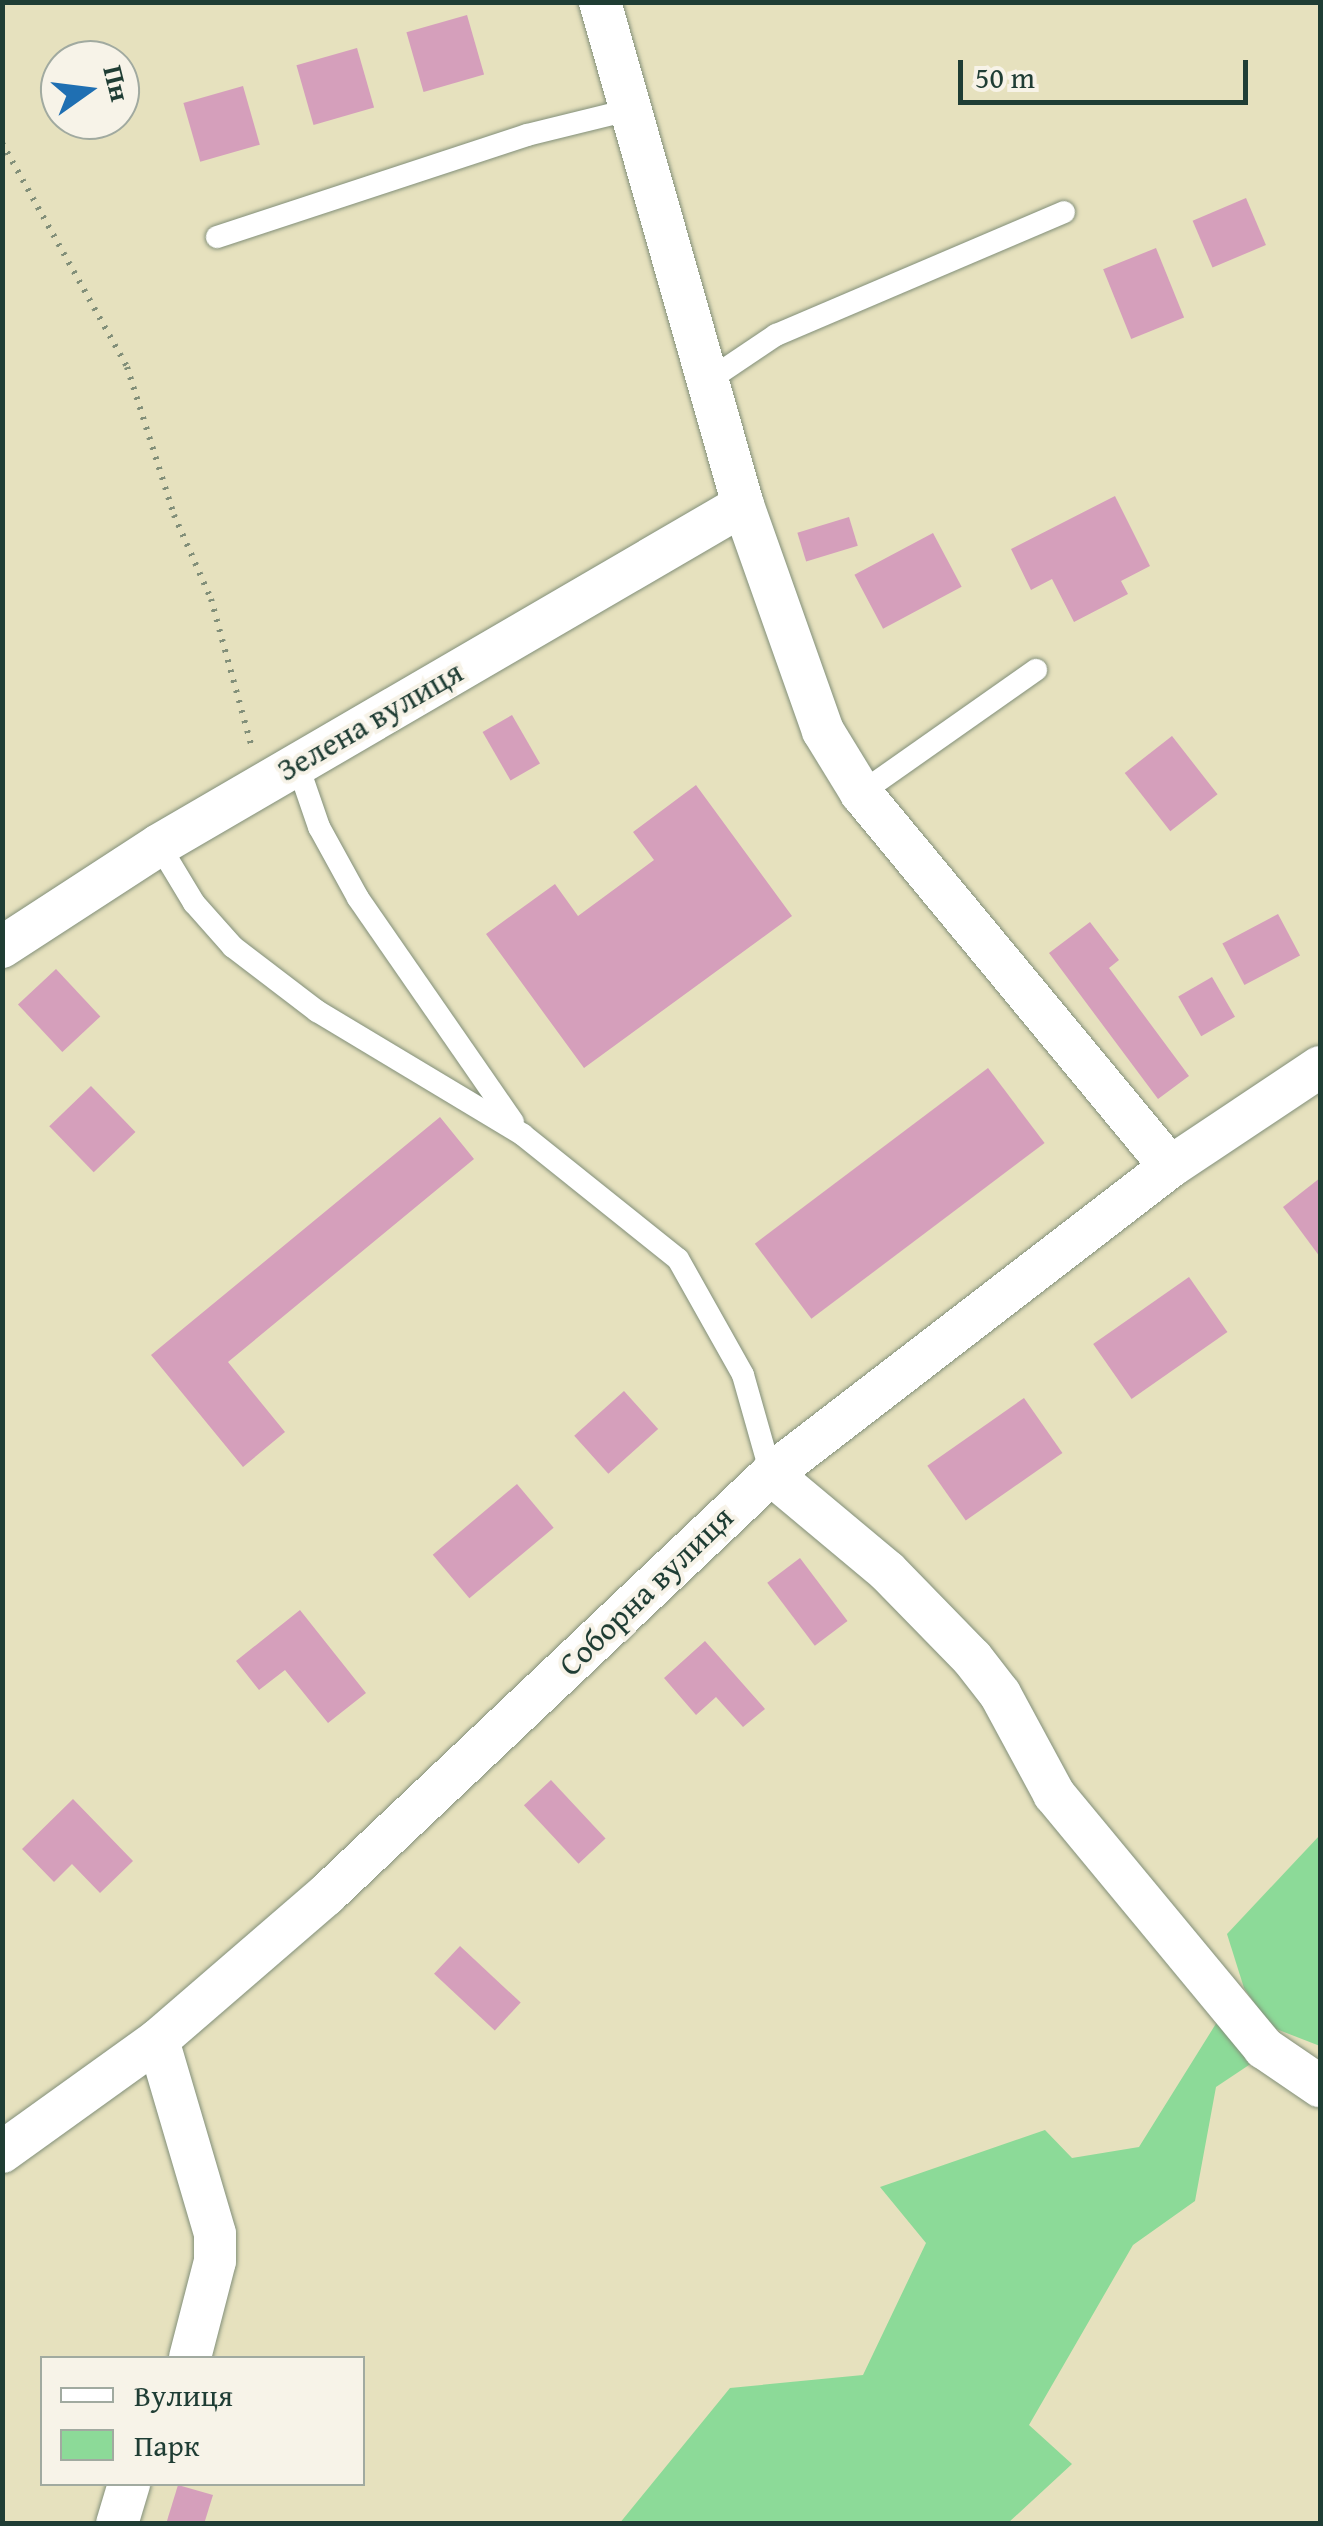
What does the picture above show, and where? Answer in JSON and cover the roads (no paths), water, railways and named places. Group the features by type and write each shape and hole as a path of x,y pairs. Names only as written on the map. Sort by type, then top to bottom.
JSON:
{"street":[{"path":"600,2 743,505 806,694 861,793 1170,1168"},
{"name":"Зелена вулиця","path":"2,947 158,845 743,505"},
{"name":"Соборна вулиця","path":"2,2152 158,2040 411,1819 684,1549 771,1474 1170,1168 1320,1068"},
{"path":"771,1474 887,1572 972,1658 1000,1694 1054,1794 1264,2048 1320,2086"},
{"path":"158,2040 216,2234 215,2261 191,2356"},
{"path":"117,2524 128,2486"}],"lane":[{"path":"217,237 527,134 633,108"},
{"path":"709,380 776,335 1064,212"},
{"path":"861,793 1036,670"},
{"path":"279,773 320,827 358,898 523,1135"},
{"path":"158,845 194,903 234,947 317,1011 523,1135 678,1259 743,1375 771,1474"}]}
